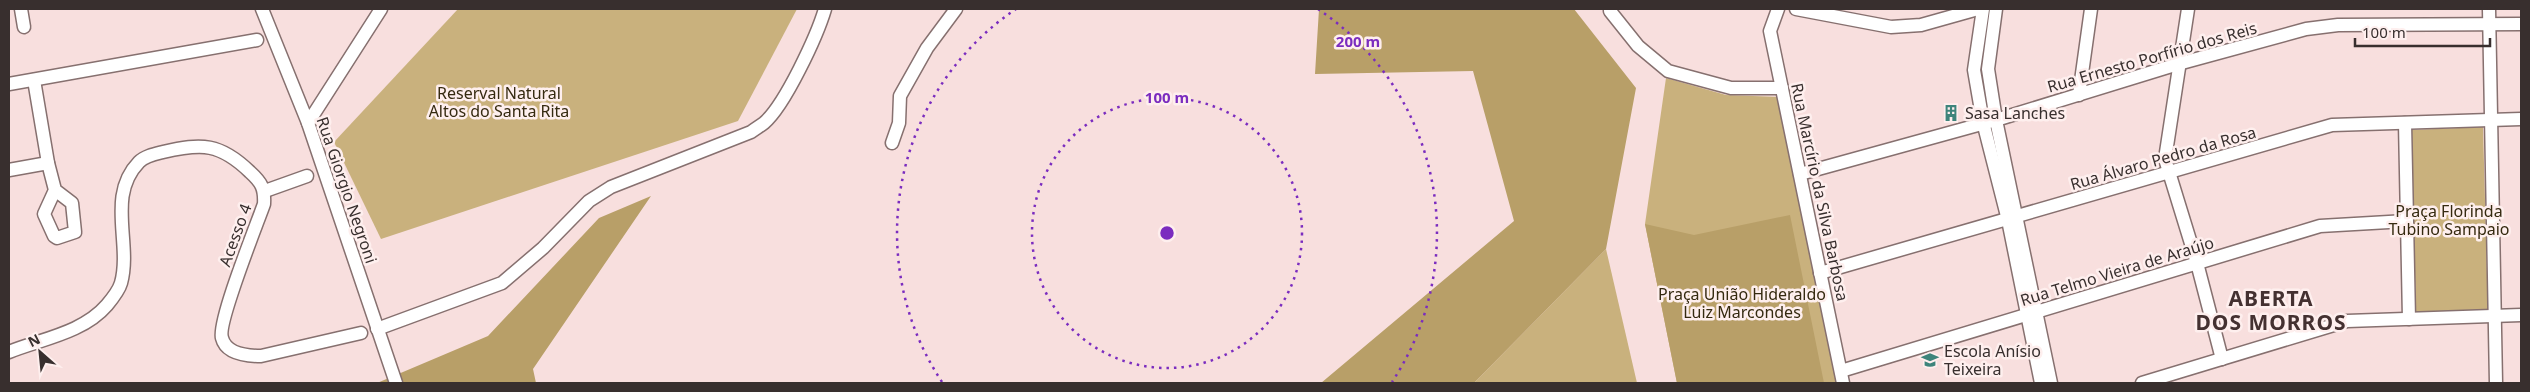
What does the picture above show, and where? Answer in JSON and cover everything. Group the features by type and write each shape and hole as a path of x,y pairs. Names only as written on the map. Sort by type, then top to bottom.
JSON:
{"street":[{"path":"21,9 24,27"},
{"name":"Rua Giorgio Negroni","path":"262,9 308,123 396,383"},
{"path":"308,123 381,9"},
{"path":"377,329 502,283 543,248 590,201 611,187 751,132 765,123 795,76 825,9"},
{"path":"892,143 899,123 900,96 926,48 956,9"},
{"name":"Rua Marcírio da Silva Barbosa","path":"1778,9 1770,31 1842,377"},
{"path":"1796,9 1891,27 1921,25 1978,9"},
{"path":"1983,9 1974,70 1990,121 2013,219 2031,314 2041,383"},
{"path":"1990,121 1988,68 1996,9"},
{"path":"2079,95 2091,9"},
{"path":"2188,9 2178,64 2165,159 2197,264 2222,359"},
{"path":"2488,9 2496,383"},
{"path":"1610,11 1638,46 1668,71 1731,88 1782,88"},
{"name":"Rua Ernesto Porfírio dos Reis","path":"1800,174 1990,121 2178,64 2306,30 2330,26 2521,24"},
{"path":"9,84 257,40"},
{"path":"34,80 48,163 55,190"},
{"name":"Rua Álvaro Pedro da Rosa","path":"1820,273 2013,219 2332,125 2521,119"},
{"path":"2405,123 2409,319"},
{"name":"Acesso 4","path":"9,352 56,336 98,314 121,284 120,210 122,198 133,169 141,160 153,154 184,147 216,148 226,152 260,181 265,191 264,204 236,280 222,328 221,338 226,346 249,356 261,356 361,333"},
{"path":"9,170 48,163"},
{"path":"265,191 307,176"},
{"name":"Rua Telmo Vieira de Araújo","path":"1842,377 2031,314 2320,226 2406,221"},
{"path":"2031,314 2051,383"},
{"path":"2142,383 2347,321 2521,314"}],"green space":[{"name":"Reserval Natural Altos do Santa Rita","path":"458,9 797,9 738,121 381,239 334,142"},
{"path":"1319,9 1574,9 1636,88 1606,249 1474,383 1321,383 1514,221 1473,71 1315,74"},
{"name":"Praça União Hideraldo Luiz Marcondes","path":"1666,78 1726,95 1780,97 1838,383 1677,383 1645,224"},
{"name":"Praça Florinda Tubino Sampaio","path":"2483,127 2488,311 2416,313 2411,130"},
{"path":"651,196 533,369 536,383 377,383 488,336 599,218"},
{"path":"1790,215 1824,383 1677,383 1645,224 1694,235"},
{"path":"1606,249 1637,383 1474,383"}],"place":[{"name":"Sasa Lanches","path":"1951,113"},
{"name":"Escola Anísio Teixeira","path":"1930,360"}],"district":[{"name":"ABERTA DOS MORROS","path":"2271,311"}]}
